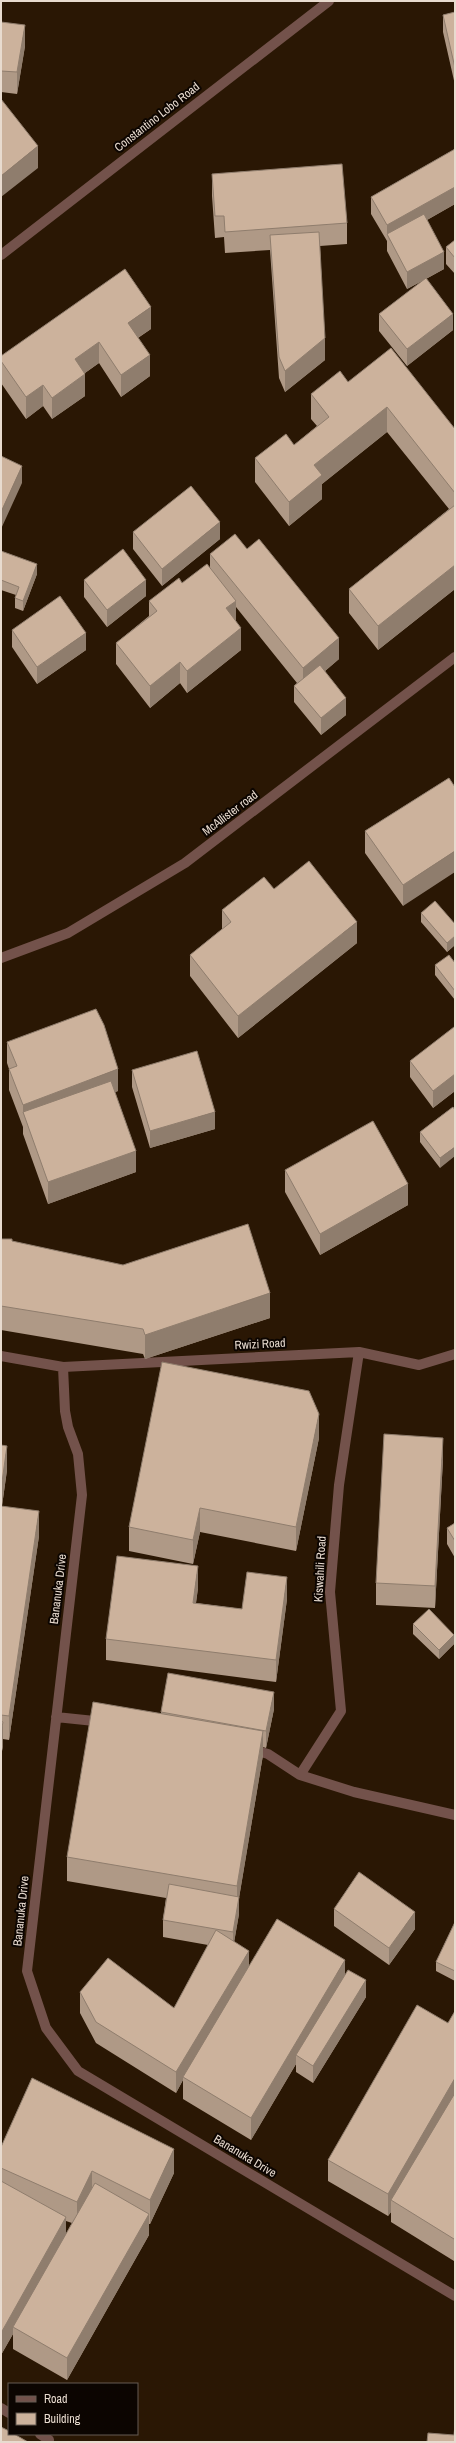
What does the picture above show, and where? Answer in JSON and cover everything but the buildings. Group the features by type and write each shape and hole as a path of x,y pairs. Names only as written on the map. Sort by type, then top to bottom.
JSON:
{"street":[{"name":"Constantino Lobo Road","path":"1,254 329,1"},
{"name":"McAllister road","path":"1,958 68,933 185,863 455,657"},
{"name":"Rwizi Road","path":"63,1367 359,1352 419,1365 455,1354"},
{"name":"Kiswahili Road","path":"300,1775 341,1711 330,1592 339,1485 359,1352"},
{"path":"1,1356 63,1367"},
{"name":"Bananuka Drive","path":"63,1367 68,1427 78,1454 82,1495 28,1971 46,2028 78,2071 455,2296"},
{"path":"56,1717 116,1724"},
{"path":"242,1748 268,1754 300,1775 354,1792 455,1815"},
{"path":"42,2435 49,2440"}]}
